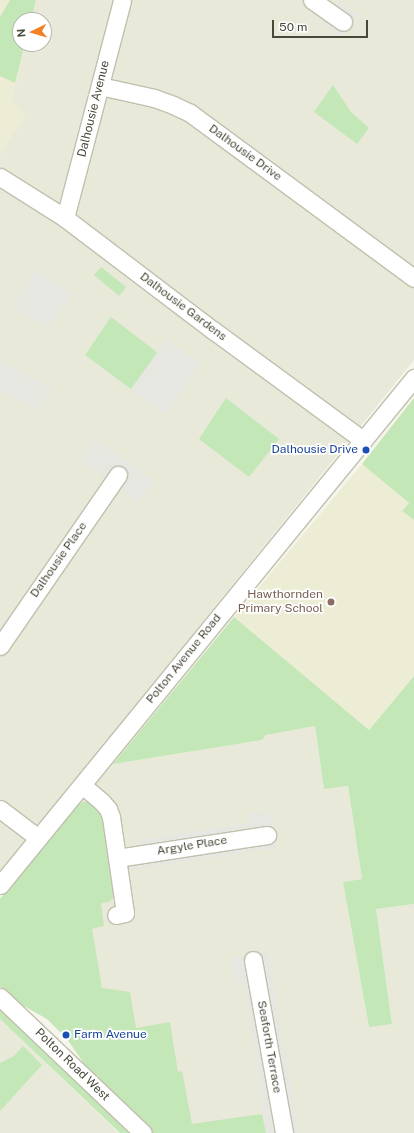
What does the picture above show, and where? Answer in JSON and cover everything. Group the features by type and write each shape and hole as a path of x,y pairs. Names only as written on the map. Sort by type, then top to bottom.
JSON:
{"street":[{"name":"Dalhousie Avenue","path":"65,218 122,0"},
{"path":"312,0 344,22"},
{"name":"Dalhousie Drive","path":"100,86 154,98 173,104 190,113 414,278"},
{"name":"Dalhousie Gardens","path":"0,177 65,218 220,335 363,440"},
{"name":"Polton Avenue Road","path":"0,885 414,378"},
{"name":"Dalhousie Place","path":"0,646 118,475"},
{"path":"82,785 108,808 125,913 116,915"},
{"path":"0,809 38,838"},
{"name":"Argyle Place","path":"117,858 267,834"},
{"name":"Seaforth Terrace","path":"253,960 284,1133"},
{"name":"Polton Road West","path":"0,997 143,1133"}],"shaded area":[{"path":"0,0 36,0 33,12 12,12 12,52 23,52 11,102 26,114 0,155"},
{"path":"36,0 414,0 414,360 0,873 0,155 25,114 11,102 23,52 52,52 52,12 33,12"},
{"path":"339,1 358,15 341,37 322,23"},
{"path":"33,272 48,276 72,294 48,328 13,308"},
{"path":"167,339 201,364 165,414 131,389"},
{"path":"0,360 53,390 37,410 0,391"},
{"path":"95,439 154,481 139,502 80,460"},
{"name":"Hawthornden Primary School","path":"362,464 409,503 402,511 414,520 414,676 369,730 234,617"},
{"path":"315,726 324,789 348,786 362,879 343,882 369,1027 392,1023 376,909 414,904 414,1133 153,1133 90,1072 67,1039 47,1019 19,1003 0,986 0,899 70,811 113,764 262,740 265,735"},
{"path":"270,811 276,848 130,870 127,852 139,850 137,840 250,823 249,814"},
{"path":"268,951 299,1133 266,1133 245,981 235,983 231,958"},
{"path":"0,1019 119,1133 0,1133"}],"green space":[{"path":"10,0 36,0 33,12 12,12 12,52 23,52 15,83 0,76 0,17"},
{"path":"333,85 351,112 369,128 357,144 314,112"},
{"path":"101,267 126,287 119,296 94,275"},
{"path":"111,317 158,353 131,389 85,355"},
{"path":"226,398 279,439 249,477 199,439"},
{"path":"414,398 414,520 402,511 409,503 362,464"},
{"path":"234,617 369,730 414,676 414,904 376,909 392,1024 369,1027 343,882 362,879 348,786 324,789 315,726 266,735 262,740 113,764"},
{"path":"84,802 91,802 103,815 116,893 109,902 101,903 104,926 92,929 102,988 130,992 136,1028 170,1022 178,1072 182,1071 192,1124 262,1114 266,1133 153,1133 90,1072 67,1039 47,1019 19,1003 0,986 0,899 70,811 77,805"},
{"path":"0,1007 129,1133 120,1133 0,1019"},
{"path":"23,1046 42,1065 0,1111 0,1063 14,1056"}],"place":[{"name":"Dalhousie Drive","path":"366,450"},
{"name":"Hawthornden Primary School","path":"331,602"},
{"name":"Farm Avenue","path":"66,1035"}]}
